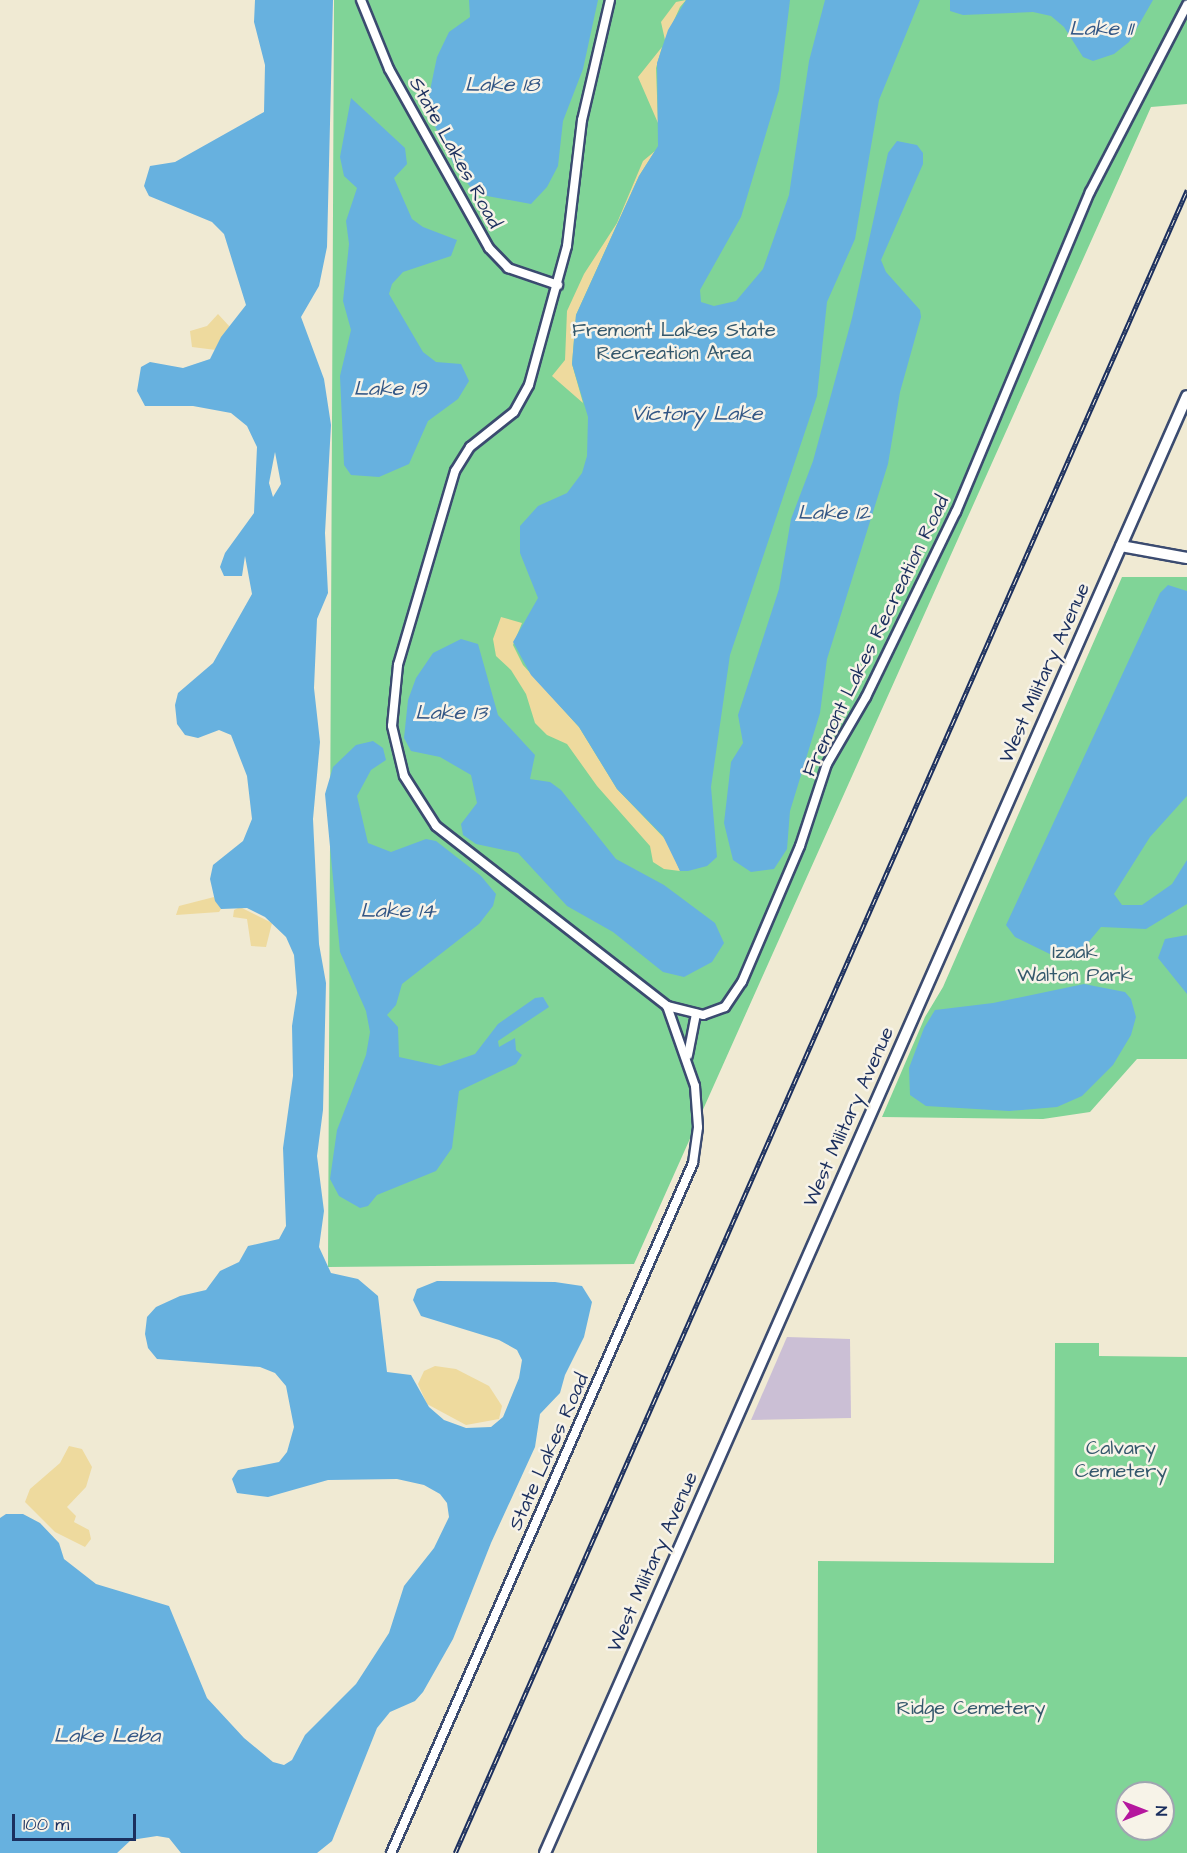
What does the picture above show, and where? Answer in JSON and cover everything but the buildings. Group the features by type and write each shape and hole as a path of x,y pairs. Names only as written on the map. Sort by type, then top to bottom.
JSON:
{"main road":[{"name":"West Military Avenue","path":"545,1853 1187,396"},
{"path":"1121,546 1187,558"}],"street":[{"name":"State Lakes Road","path":"361,0 389,69 489,248 508,268 558,285"},
{"path":"610,0 582,120 572,218 558,285 523,399 507,418 466,451 451,480 398,665 392,707 393,741 409,787 436,826 667,1006 696,1014"},
{"name":"Fremont Lakes Recreation Road","path":"696,1014 721,1010 739,987 801,846 827,764 866,697 952,520 1090,192 1187,5"},
{"name":"State Lakes Road","path":"392,1853 689,1175 697,1143 698,1117 688,1057 667,1006"},
{"name":"State Lakes Road","path":"688,1057 696,1014"}],"shaded area":[{"path":"787,1337 850,1339 851,1418 751,1420"}],"green space":[{"name":"Fremont Lakes State Recreation Area","path":"334,0 1187,0 1187,104 1151,107 634,1264 328,1267"},
{"name":"Izaak Walton Park","path":"1122,577 1187,577 1187,1059 1137,1059 1090,1112 1043,1119 882,1117 925,1017 943,987"},
{"name":"Ridge Cemetery","path":"1055,1343 1099,1343 1099,1356 1187,1357 1187,1853 817,1853 818,1561 1054,1563"}],"sand":[{"path":"686,0 680,7 665,40 661,22 676,2"},
{"path":"662,47 656,68 658,123 638,77"},
{"path":"655,151 639,176 576,315 572,364 583,403 552,376 565,360 567,311 584,274 617,223 643,161"},
{"path":"218,314 230,327 216,350 192,347 190,331 207,326"},
{"path":"501,617 522,623 513,645 523,665 579,727 617,789 668,842 680,871 664,869 653,862 650,846 597,786 567,744 547,735 535,723 526,694 511,670 496,656 493,639"},
{"path":"214,897 221,909 219,912 176,915 179,906"},
{"path":"240,907 272,923 266,947 251,946 247,919 233,917 234,910"},
{"path":"435,1366 456,1369 489,1386 502,1406 499,1419 466,1425 427,1404 418,1384 424,1371"},
{"path":"69,1446 82,1449 92,1467 86,1487 67,1507 76,1516 74,1522 89,1530 91,1539 85,1547 55,1532 25,1502 30,1489 60,1463"}],"water":[{"name":"Lake Leba","path":"255,0 333,0 327,247 319,286 301,317 324,379 331,425 325,533 328,593 317,619 314,688 320,742 313,819 319,944 326,983 323,1110 317,1156 324,1211 319,1247 331,1273 358,1279 378,1296 387,1372 411,1375 429,1407 444,1420 466,1428 491,1427 503,1417 519,1378 522,1360 517,1350 499,1340 421,1316 413,1300 417,1289 437,1281 555,1282 582,1286 592,1302 584,1337 565,1375 560,1393 540,1414 535,1447 491,1543 453,1639 423,1692 415,1701 390,1712 377,1728 332,1841 317,1853 181,1853 169,1838 157,1836 131,1840 117,1853 0,1853 0,1518 6,1514 23,1514 40,1523 59,1543 64,1559 96,1584 169,1606 207,1698 244,1738 273,1762 284,1765 292,1760 305,1735 356,1684 389,1633 404,1586 434,1548 449,1517 447,1503 440,1494 424,1485 397,1479 328,1480 268,1497 237,1493 232,1479 238,1470 279,1462 287,1452 294,1427 286,1386 275,1373 260,1367 157,1359 148,1348 145,1334 147,1317 156,1307 180,1296 206,1290 220,1271 239,1262 248,1246 279,1239 286,1226 283,1148 293,1076 292,1026 297,993 294,955 286,937 265,917 247,908 221,909 215,901 210,879 213,865 243,841 252,819 247,776 231,735 219,730 198,738 185,735 177,724 175,705 178,693 213,663 252,594 245,556 242,576 224,576 220,567 225,553 254,513 257,447 247,426 231,413 193,406 145,406 137,391 141,367 150,362 183,368 210,359 221,337 246,305 224,234 212,222 149,196 144,186 150,166 175,162 264,112 265,65 254,22","holes":["275,452 281,484 273,497 269,483"]},
{"name":"Lake 18","path":"469,0 598,0 583,69 563,121 558,166 547,187 531,204 487,196 471,188 454,165 431,118 428,100 437,57 449,32 470,17"},
{"name":"Victory Lake","path":"686,0 790,0 779,90 741,217 700,290 701,302 714,306 736,301 763,269 789,195 809,61 825,0 920,0 879,100 855,239 827,302 817,396 730,655 711,787 717,857 707,866 680,871 663,836 617,789 579,727 531,675 513,642 538,598 520,553 520,526 538,506 567,493 582,473 587,456 588,417 572,364 576,315 639,176 658,146 657,63 668,30"},
{"name":"Lake 11","path":"950,0 1153,0 1129,42 1114,54 1093,61 1083,57 1064,27 1051,16 1033,12 963,15 950,11"},
{"name":"Lake 19","path":"351,98 405,148 407,164 394,178 412,219 423,227 457,240 451,256 403,272 392,284 389,294 423,352 436,362 461,364 469,381 458,399 428,421 409,464 379,477 351,475 344,465 340,376 351,330 343,301 349,244 346,221 357,188 344,176 340,157"},
{"name":"Lake 12","path":"897,141 917,145 923,153 923,164 881,260 886,272 920,310 921,317 900,392 888,464 827,659 820,713 790,811 787,849 774,869 751,872 733,860 724,823 731,762 743,743 738,715 779,589 791,519 813,461 852,318 888,153"},
{"path":"1168,585 1187,591 1187,796 1150,837 1114,894 1122,905 1142,905 1172,884 1187,860 1187,904 1146,929 1101,927 1077,956 1060,959 1015,937 1006,925 1160,593"},
{"name":"Lake 13","path":"461,639 478,644 498,715 535,755 530,779 550,782 561,790 616,859 664,885 715,923 724,943 712,962 684,977 663,972 613,932 567,906 518,853 476,844 463,835 461,824 477,803 471,775 440,757 411,751 404,738 408,700 416,678 433,653"},
{"name":"Lake 14","path":"373,741 383,748 386,760 371,770 357,796 368,843 391,852 426,839 436,841 481,876 496,894 493,906 479,924 402,984 396,1005 387,1015 398,1027 399,1057 440,1066 475,1054 498,1024 535,998 543,997 549,1007 498,1041 499,1047 515,1038 516,1050 522,1055 516,1064 459,1091 452,1148 436,1171 377,1195 368,1206 360,1208 339,1196 330,1179 337,1130 366,1055 370,1032 366,1011 340,952 325,794 333,767 356,745"},
{"path":"1187,935 1187,994 1158,958 1165,939"},
{"path":"1084,984 1125,992 1131,999 1136,1017 1131,1035 1113,1065 1082,1096 1057,1107 1009,1111 926,1106 910,1095 909,1068 924,1028 935,1010 993,1003"}],"railway":[{"path":"455,1853 1187,190"}],"park label":[{"name":"Calvary Cemetery","path":"1121,1460"}]}
